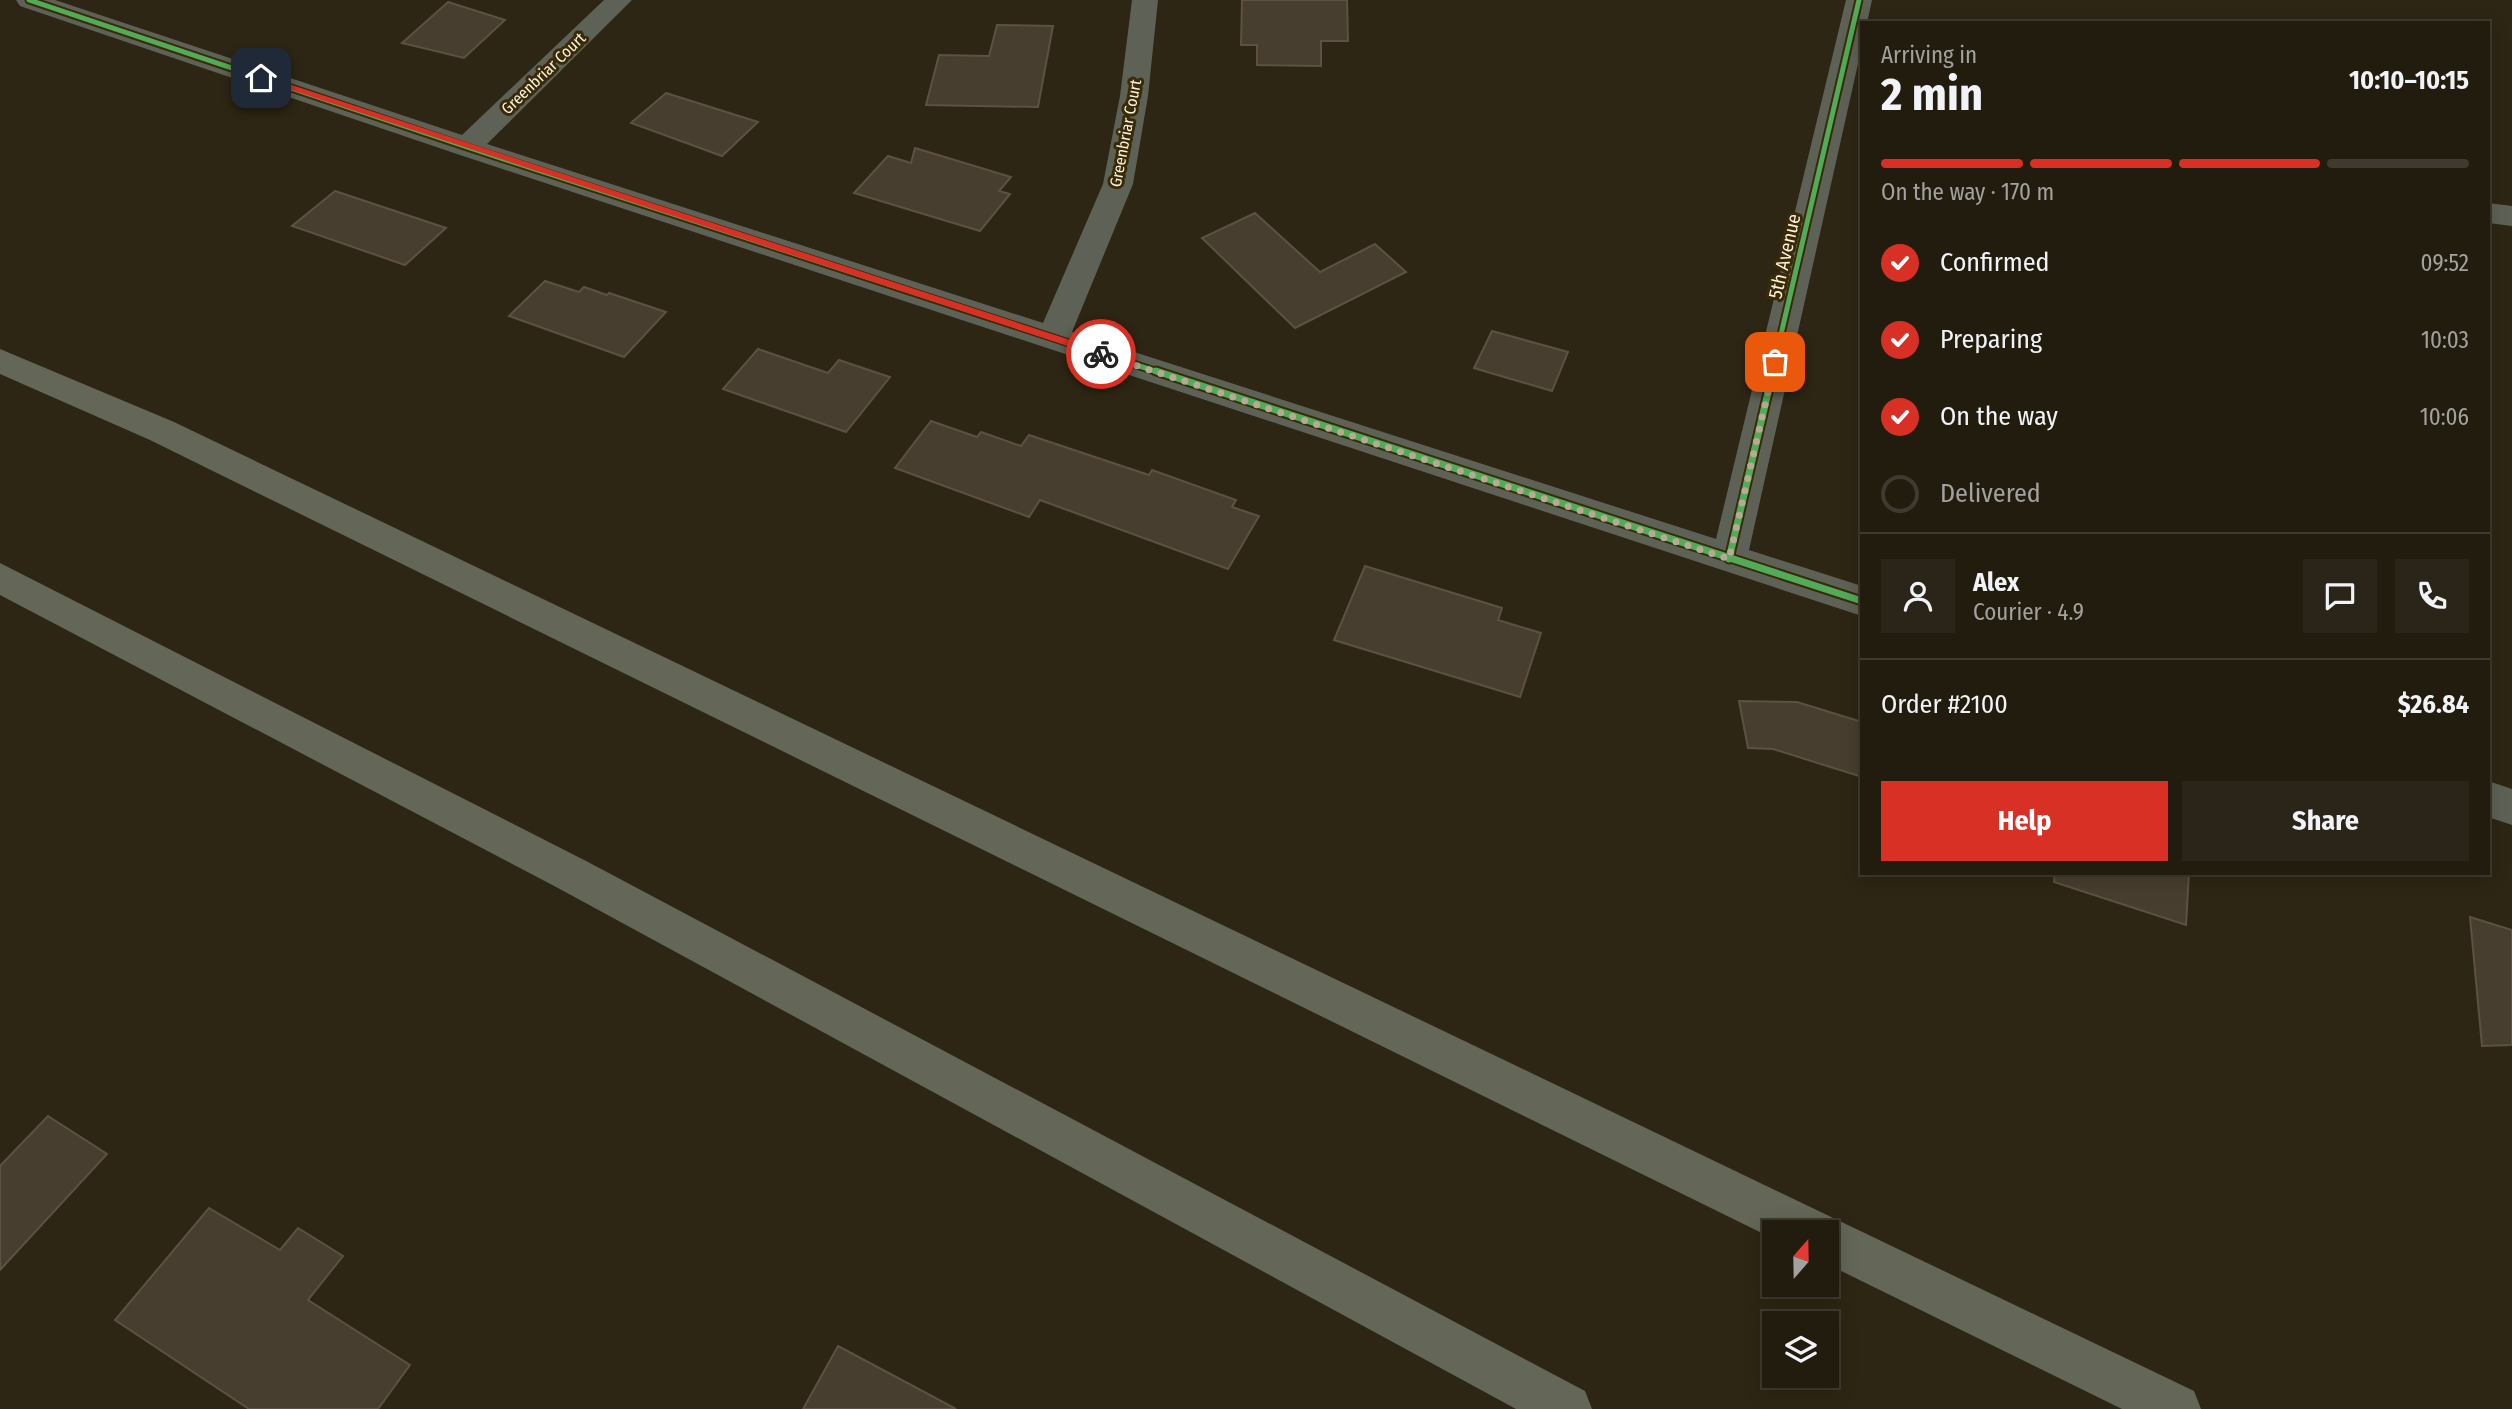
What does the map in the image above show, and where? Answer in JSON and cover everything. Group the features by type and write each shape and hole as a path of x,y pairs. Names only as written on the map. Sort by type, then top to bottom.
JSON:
{"highway":[{"path":"0,361 174,437 1787,1220"},
{"path":"0,578 573,874 1567,1409"},
{"path":"1839,1245 2176,1409"}],"street":[{"path":"29,0 467,147 1860,600"},
{"name":"Greenbriar Court","path":"467,147 620,0"},
{"name":"Greenbriar Court","path":"1053,338 1118,184 1134,96 1145,0"},
{"name":"5th Avenue","path":"1729,559 1850,94 1859,0"},
{"path":"2490,213 2512,216"},
{"path":"2490,800 2512,807"}],"building":[{"path":"1242,0 1347,0 1348,41 1321,41 1321,66 1257,65 1257,45 1241,45"},
{"path":"448,2 505,20 464,58 402,43"},
{"path":"997,25 1053,26 1038,107 926,105 939,55 989,56"},
{"path":"666,93 758,122 722,156 631,123"},
{"path":"915,148 1011,177 999,191 1010,194 980,231 854,193 888,156 911,163"},
{"path":"335,191 446,228 405,265 292,226"},
{"path":"1255,213 1320,272 1375,244 1406,272 1295,328 1202,238"},
{"path":"545,281 579,292 584,287 607,295 609,293 666,312 624,357 509,316"},
{"path":"1492,331 1568,352 1552,391 1474,368"},
{"path":"758,349 828,373 839,360 890,377 846,432 723,389"},
{"path":"931,421 977,437 981,432 1021,446 1029,435 1149,475 1152,470 1236,500 1232,507 1259,516 1228,569 1040,500 1029,517 895,468"},
{"path":"1365,566 1502,608 1498,620 1541,633 1520,697 1334,640"},
{"path":"1739,701 1797,702 1860,721 1860,776 1773,749 1748,748"},
{"path":"2055,875 2189,875 2186,925 2054,882"},
{"path":"2470,917 2512,930 2512,1045 2482,1046"},
{"path":"48,1116 107,1154 0,1270 0,1166"},
{"path":"209,1208 280,1250 298,1228 343,1256 308,1300 410,1365 378,1409 249,1409 115,1320"},
{"path":"838,1346 956,1409 803,1409"}],"cycle path":[{"path":"29,0 467,147 1860,600"},
{"path":"1729,559 1859,0"}],"way so far":[{"path":"1101,354 1729,559 1775,362"}],"route":[{"path":"261,78 1101,354"}]}
